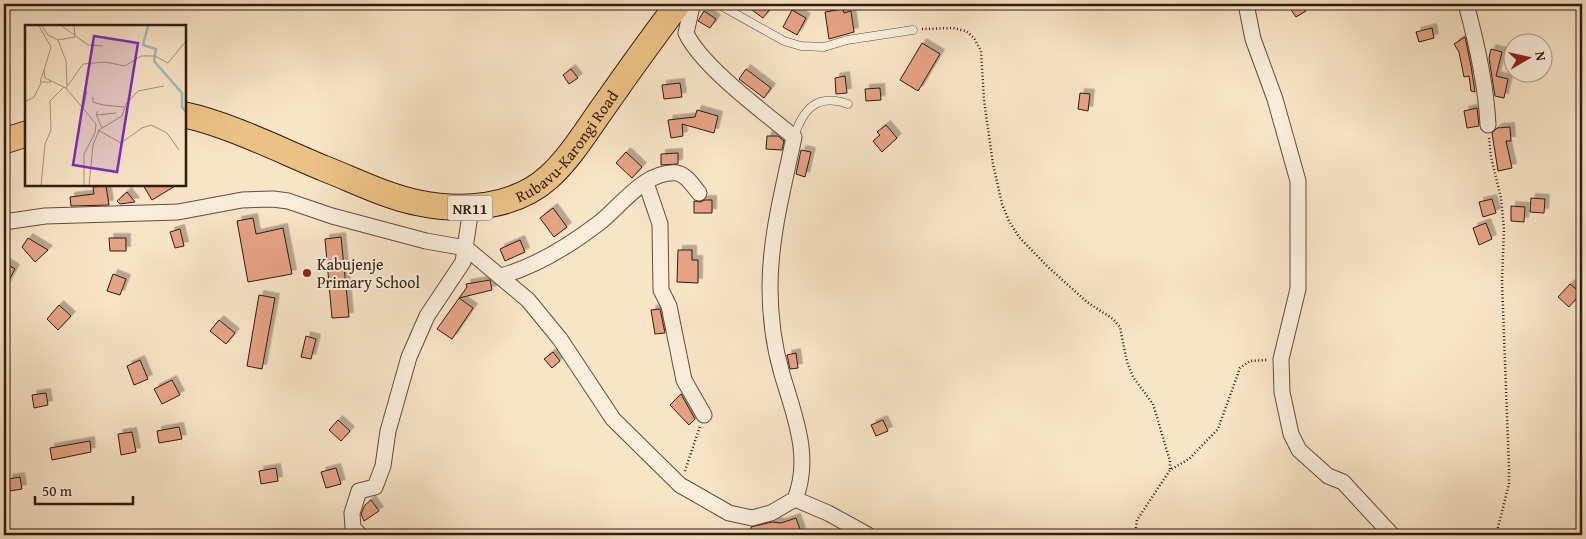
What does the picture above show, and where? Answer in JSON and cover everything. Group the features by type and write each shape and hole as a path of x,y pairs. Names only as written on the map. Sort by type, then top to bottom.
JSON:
{"highway":[{"name":"Rubavu-Karongi Road","path":"186,115 222,127 412,202 471,208 514,197 533,189 549,177 584,138 639,55 690,4"},
{"path":"4,141 25,134"}],"street":[{"path":"4,222 45,216 178,212 242,200 274,199 288,201 369,227 466,248 528,300 560,339 613,420 680,485 729,514 752,518 771,513 795,499 801,485 802,455 796,417 781,372 770,288 772,245 794,137 730,84 696,50 686,33 690,4"},
{"path":"1246,4 1253,39 1275,99 1298,181 1298,288 1281,359 1282,392 1291,434 1299,450 1328,476 1343,482 1392,535"},
{"path":"1466,4 1484,83 1488,125"},
{"path":"501,276 524,269 564,247 600,222 623,199 651,179 677,173 686,176 699,194"},
{"path":"646,183 660,224 661,290 669,306 684,380 704,415"},
{"path":"360,535 353,528 352,520 359,491 375,487 383,466 388,431 402,380 416,340 427,316 459,269 466,248 471,208"},
{"path":"795,499 828,513 868,535"}],"lane":[{"path":"718,4 784,41 801,46 824,46 847,40 913,30"},
{"path":"794,137 800,120 814,104 832,100 848,104"}],"path":[{"path":"913,30 953,28 966,31 974,38 981,51 984,100 993,164 1002,204 1009,222 1019,237 1048,268 1087,302 1113,319 1120,327 1133,377 1153,404 1170,461 1170,470"},
{"path":"1488,125 1491,157 1502,198 1504,229 1502,282 1509,468 1509,484 1496,535"},
{"path":"1135,535 1137,520 1170,470 1189,459 1218,429 1240,368 1250,361 1281,359"},
{"path":"680,485 704,415"}],"building":[{"path":"757,4 764,4 770,9 763,18 752,10"},
{"path":"1287,4 1301,4 1306,11 1296,17"},
{"path":"843,9 844,13 851,11 854,32 829,39 825,12"},
{"path":"792,10 806,18 797,35 783,27"},
{"path":"704,11 716,19 710,28 698,21"},
{"path":"1432,28 1434,38 1419,42 1416,32"},
{"path":"1465,37 1475,92 1471,91 1469,76 1464,77 1459,52 1454,44"},
{"path":"922,43 940,54 918,91 900,80"},
{"path":"1491,49 1502,52 1496,76 1504,78 1504,82 1507,82 1504,98 1495,96 1489,58"},
{"path":"571,69 578,78 569,84 563,75"},
{"path":"746,69 771,88 764,98 739,79"},
{"path":"845,76 847,93 836,94 835,78"},
{"path":"680,83 682,97 664,99 662,85"},
{"path":"880,88 881,100 866,101 865,89"},
{"path":"1080,93 1090,94 1088,111 1078,109"},
{"path":"1477,108 1479,126 1467,128 1464,111"},
{"path":"697,110 718,116 714,133 682,124 683,136 671,138 668,120 695,117"},
{"path":"886,125 897,138 882,152 873,141 880,135 877,132"},
{"path":"1510,127 1511,141 1506,141 1512,168 1498,171 1492,133 1497,128"},
{"path":"767,136 778,136 784,141 782,150 766,149"},
{"path":"801,150 811,152 805,177 796,174"},
{"path":"626,152 642,167 632,178 616,163"},
{"path":"678,153 678,164 661,165 661,154"},
{"path":"106,186 109,205 71,206 70,197 94,194 93,187"},
{"path":"144,186 175,186 152,200"},
{"path":"127,192 135,202 120,204 117,201"},
{"path":"1531,198 1545,199 1544,213 1530,212"},
{"path":"1492,199 1496,213 1483,217 1479,202"},
{"path":"712,200 712,213 694,213 694,201 700,202"},
{"path":"1511,206 1525,207 1524,222 1511,221"},
{"path":"553,208 567,227 554,237 540,218"},
{"path":"253,218 256,234 283,228 292,274 248,282 237,221"},
{"path":"1486,223 1492,239 1479,245 1473,228"},
{"path":"180,229 184,246 175,248 170,232"},
{"path":"341,237 349,317 332,318 325,239"},
{"path":"28,238 48,250 35,262 22,247"},
{"path":"109,238 126,238 126,251 110,251"},
{"path":"520,240 525,252 505,261 500,249"},
{"path":"678,250 692,250 692,260 698,260 698,283 677,282"},
{"path":"4,262 15,269 4,289"},
{"path":"113,274 126,279 120,295 107,291"},
{"path":"490,280 492,290 459,298 467,287 466,284"},
{"path":"1570,284 1581,293 1569,307 1558,297"},
{"path":"259,295 275,298 262,369 247,366"},
{"path":"459,298 473,308 452,339 437,329"},
{"path":"59,305 71,316 58,330 47,319"},
{"path":"660,309 665,333 655,334 651,310"},
{"path":"219,320 235,333 226,344 210,331"},
{"path":"306,336 316,339 311,359 301,357"},
{"path":"553,352 560,361 552,368 544,359"},
{"path":"796,353 798,368 790,369 787,355"},
{"path":"140,360 148,379 134,385 127,366"},
{"path":"172,380 180,395 162,404 154,389"},
{"path":"46,393 48,405 34,408 32,395"},
{"path":"681,394 695,419 689,425 670,405"},
{"path":"338,420 350,431 341,441 329,430"},
{"path":"883,420 888,431 876,436 871,425"},
{"path":"179,427 182,439 159,443 157,431"},
{"path":"132,432 136,452 121,455 118,434"},
{"path":"90,441 91,452 52,460 50,448"},
{"path":"276,468 278,481 261,484 259,471"},
{"path":"336,468 341,484 326,488 321,472"},
{"path":"20,477 22,489 10,491 8,479"},
{"path":"371,500 379,511 364,521 361,514 365,505"},
{"path":"796,518 802,535 751,535 751,527 772,522 781,523"}],"place":[{"name":"Kabujenje Primary School","path":"307,273"}]}
